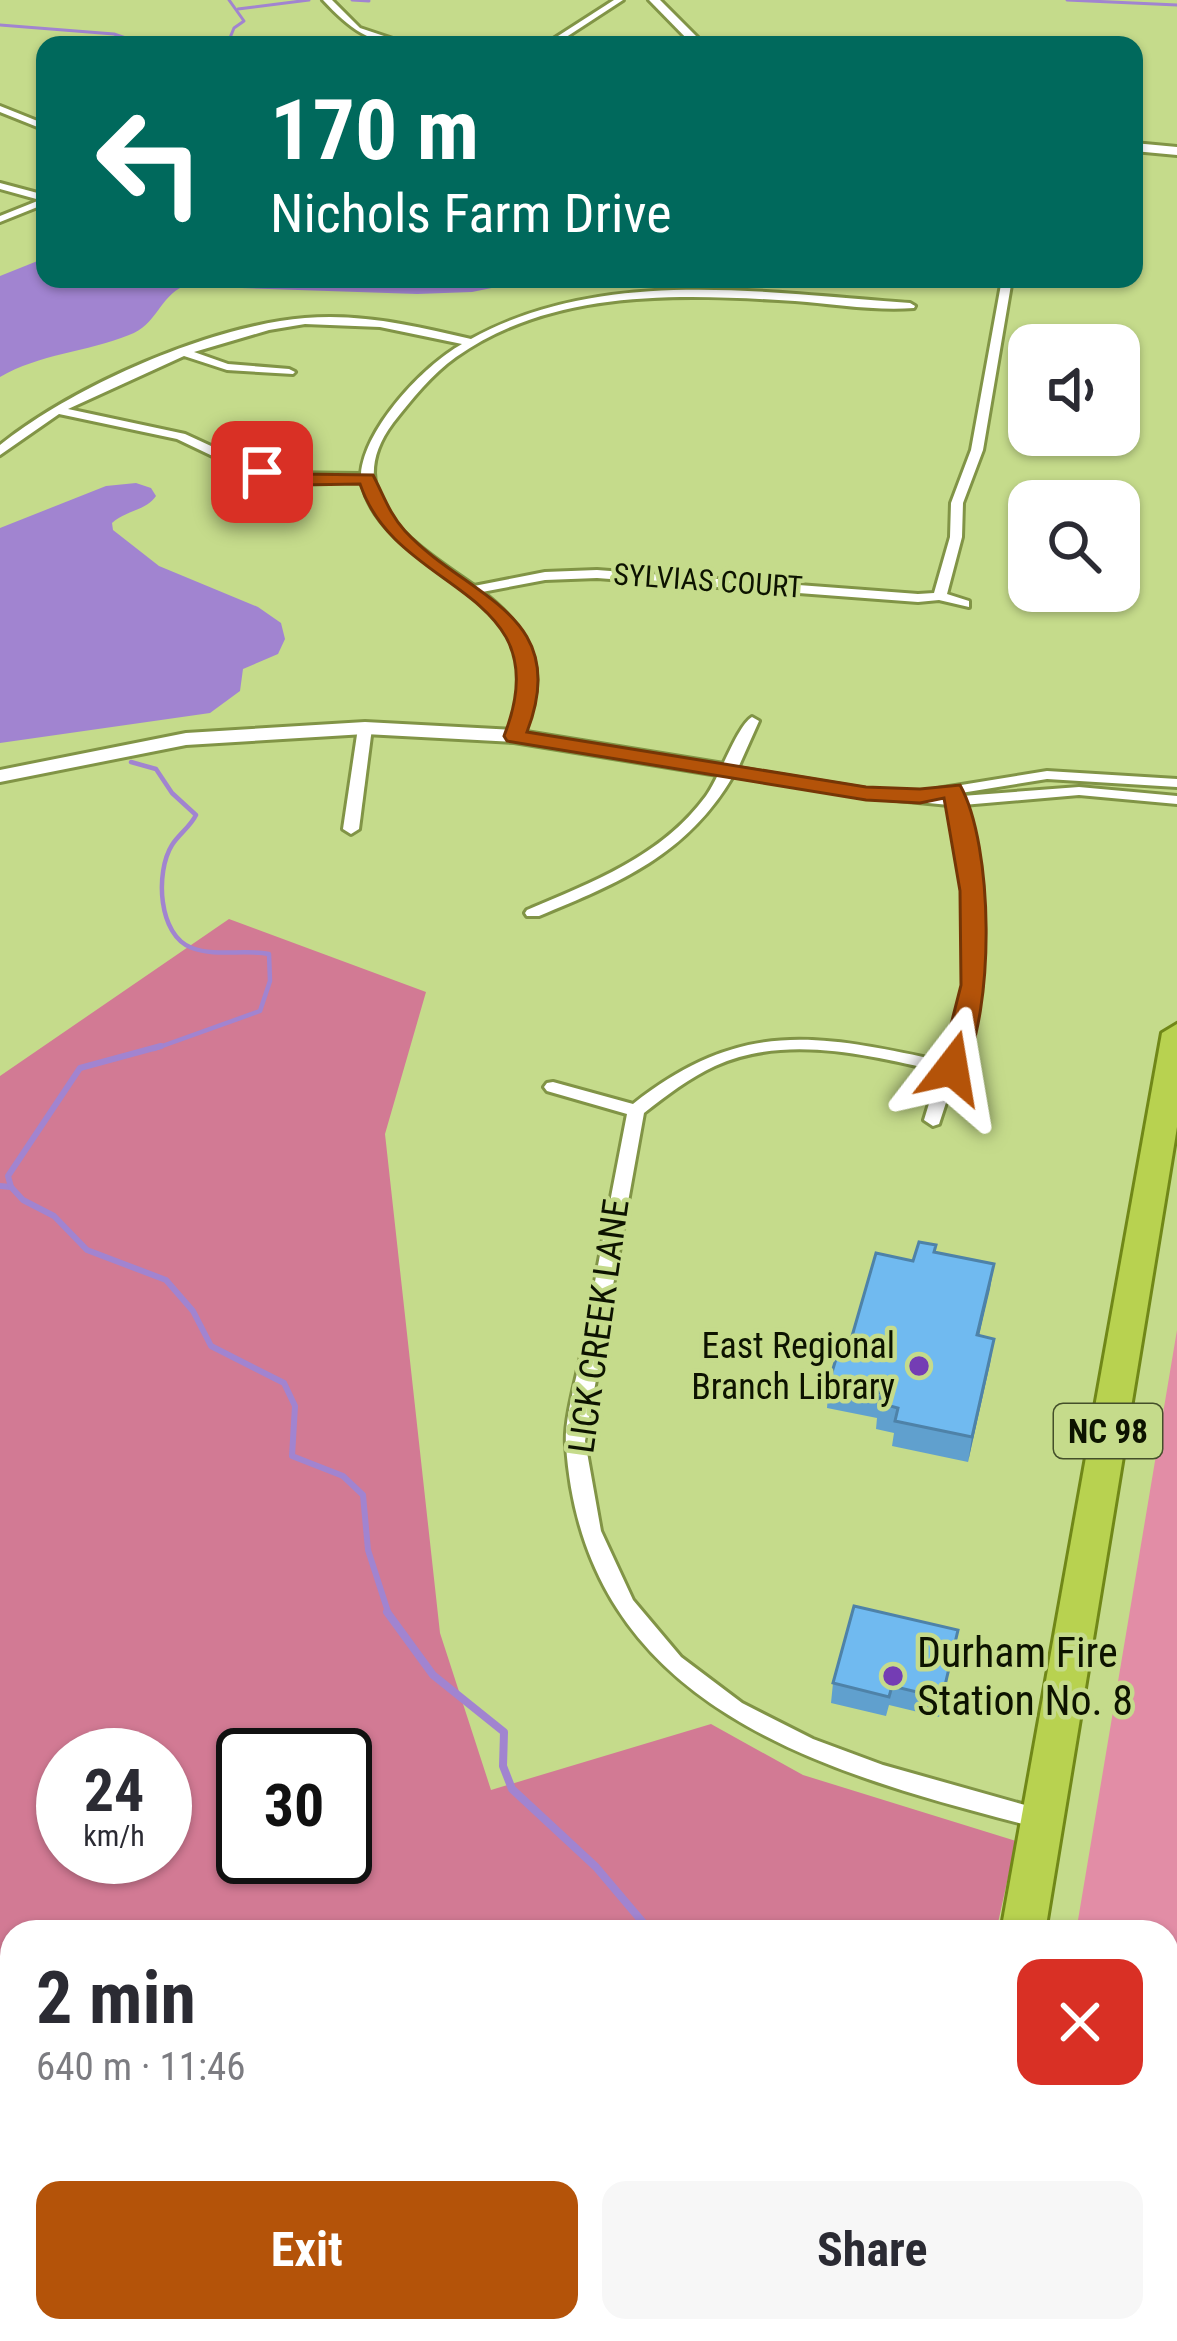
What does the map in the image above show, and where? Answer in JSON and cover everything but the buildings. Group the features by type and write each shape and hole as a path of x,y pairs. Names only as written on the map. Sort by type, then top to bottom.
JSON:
{"highway":[{"name":"NC 98","path":"1025,1920 1177,1034"}],"street":[{"path":"327,0 357,30 377,36"},
{"path":"562,36 620,0"},
{"path":"654,0 690,36"},
{"path":"0,110 36,124"},
{"path":"1143,148 1177,151"},
{"path":"0,185 36,196"},
{"path":"0,219 36,203"},
{"path":"940,596 956,537 959,499 976,451 1005,288"},
{"path":"514,736 529,700 527,663 508,622 477,590 402,539 378,510 367,478 369,455 383,427 440,363 470,342 532,315 623,297 910,306"},
{"path":"0,451 55,410 239,330 318,318 391,322 470,342"},
{"path":"182,352 226,367 289,372"},
{"path":"55,410 181,436 279,477 367,478"},
{"path":"242,510 279,477"},
{"name":"SYLVIAS COURT","path":"477,590 545,576 597,574 940,596 964,604"},
{"path":"533,913 615,877 668,847 698,821 730,771 752,721"},
{"path":"351,829 365,728"},
{"path":"0,776 187,739 365,728 514,736 866,794 1079,790 1177,800"},
{"path":"954,795 1074,774 1177,783"},
{"path":"933,1120 974,985 972,891 954,795"},
{"path":"553,1087 636,1111 670,1079 762,1045 818,1044 952,1068"},
{"name":"LICK CREEK LANE","path":"636,1111 575,1441 578,1484 602,1569 644,1630 710,1696 773,1735 874,1776 1042,1820"}],"shaded area":[{"path":"36,262 36,288 181,288 138,330 0,377 0,276"},
{"path":"242,288 492,288 417,294"},
{"path":"136,483 151,488 156,496 112,523 113,530 159,566 258,607 281,623 285,639 278,654 243,669 240,691 210,713 0,743 0,528 106,486"},
{"path":"229,919 426,992 385,1134 440,1633 491,1790 711,1724 803,1775 1016,1841 999,1920 0,1920 0,1076"},
{"path":"1177,1330 1177,1920 1078,1920"}],"waterway":[{"path":"229,0 244,21 231,36"},
{"path":"238,9 309,0"},
{"path":"352,0 369,1"},
{"path":"1067,0 1177,5"},
{"path":"0,25 120,36"},
{"path":"131,762 156,769 172,793 196,815 172,845 163,871 163,902 172,931 201,951 269,954 270,981 260,1011 154,1049"},
{"path":"11,1187 8,1176 80,1068 161,1046"},
{"path":"0,1186 11,1187"},
{"path":"11,1187 23,1200 54,1216 87,1250 166,1280 193,1311 211,1346 284,1383 295,1406 292,1456 343,1476 363,1495 368,1550 389,1615"},
{"path":"389,1615 433,1675 504,1732 503,1766 512,1789 596,1867 641,1920"}],"place":[{"name":"East Regional Branch Library","path":"919,1366"},
{"name":"Durham Fire Station No. 8","path":"893,1676"}],"route":[{"path":"262,472 299,479 367,478 370,494 388,525 493,605 517,636 527,663 529,700 514,736 866,794 920,796 952,790 972,891 974,985 952,1068"}]}
